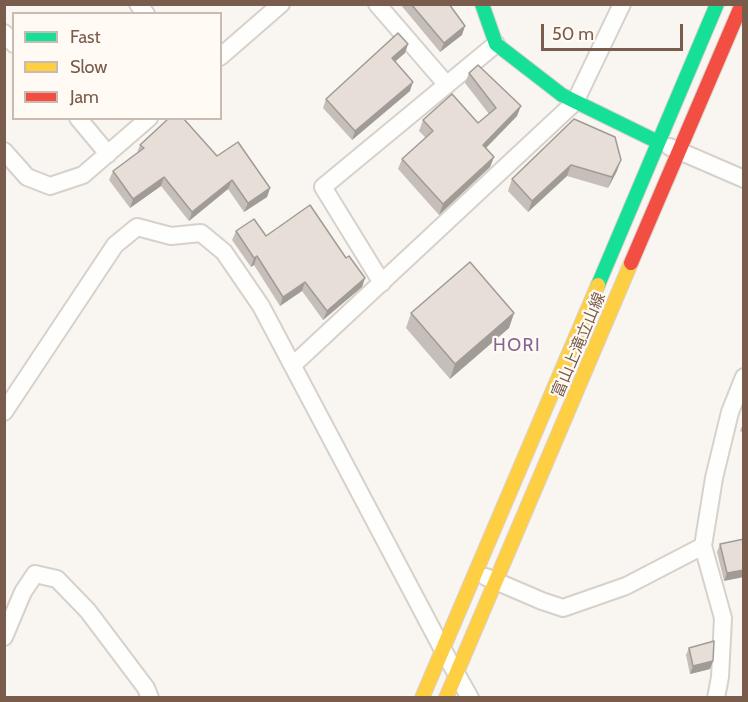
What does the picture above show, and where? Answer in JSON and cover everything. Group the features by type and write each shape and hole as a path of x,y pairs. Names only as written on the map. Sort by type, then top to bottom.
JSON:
{"main road":[{"path":"482,4 496,44 562,95 658,142"},
{"name":"富山上滝立山線","path":"422,698 717,4"},
{"name":"富山上滝立山線","path":"446,698 742,4"}],"street":[{"path":"222,55 281,4"},
{"path":"377,4 447,85"},
{"path":"293,365 575,102 622,4"},
{"path":"382,283 323,187 496,44"},
{"path":"80,120 108,154"},
{"path":"4,151 27,177 50,186 83,175 147,120"},
{"path":"658,142 744,179"},
{"path":"4,412 115,245 137,227 171,236 201,233 224,252 261,306 470,698"},
{"path":"716,698 720,677 723,618 703,546 730,412 744,377"},
{"path":"476,572 542,602 563,608 626,586 703,546"},
{"path":"4,638 23,592 35,574 57,579 88,611 146,688 150,698"}],"building":[{"path":"411,4 449,4 465,26 444,43"},
{"path":"398,33 408,44 392,58 413,82 355,131 326,99"},
{"path":"478,65 521,106 483,145 494,157 443,204 402,159 433,131 423,120 452,94 478,123 496,108 469,73"},
{"path":"574,119 615,137 621,160 612,177 571,165 532,201 512,179"},
{"path":"167,120 185,120 217,156 238,142 270,188 248,203 232,180 192,212 164,177 133,199 113,171 144,148 140,145"},
{"path":"310,205 346,258 349,256 365,278 327,311 305,282 283,297 257,256 254,258 236,231 254,219 266,236"},
{"path":"470,262 514,313 455,364 411,313"},
{"path":"744,539 744,570 727,573 720,544"},
{"path":"714,641 713,661 693,666 689,648"}],"traffic: fast":[{"path":"482,4 496,44 562,95 658,142"},
{"path":"598,285 717,4"}],"traffic: slow":[{"path":"446,698 631,263"},
{"path":"422,698 598,285"}],"traffic: jam":[{"path":"631,263 742,4"}],"district":[{"name":"HORI","path":"517,346"}]}
